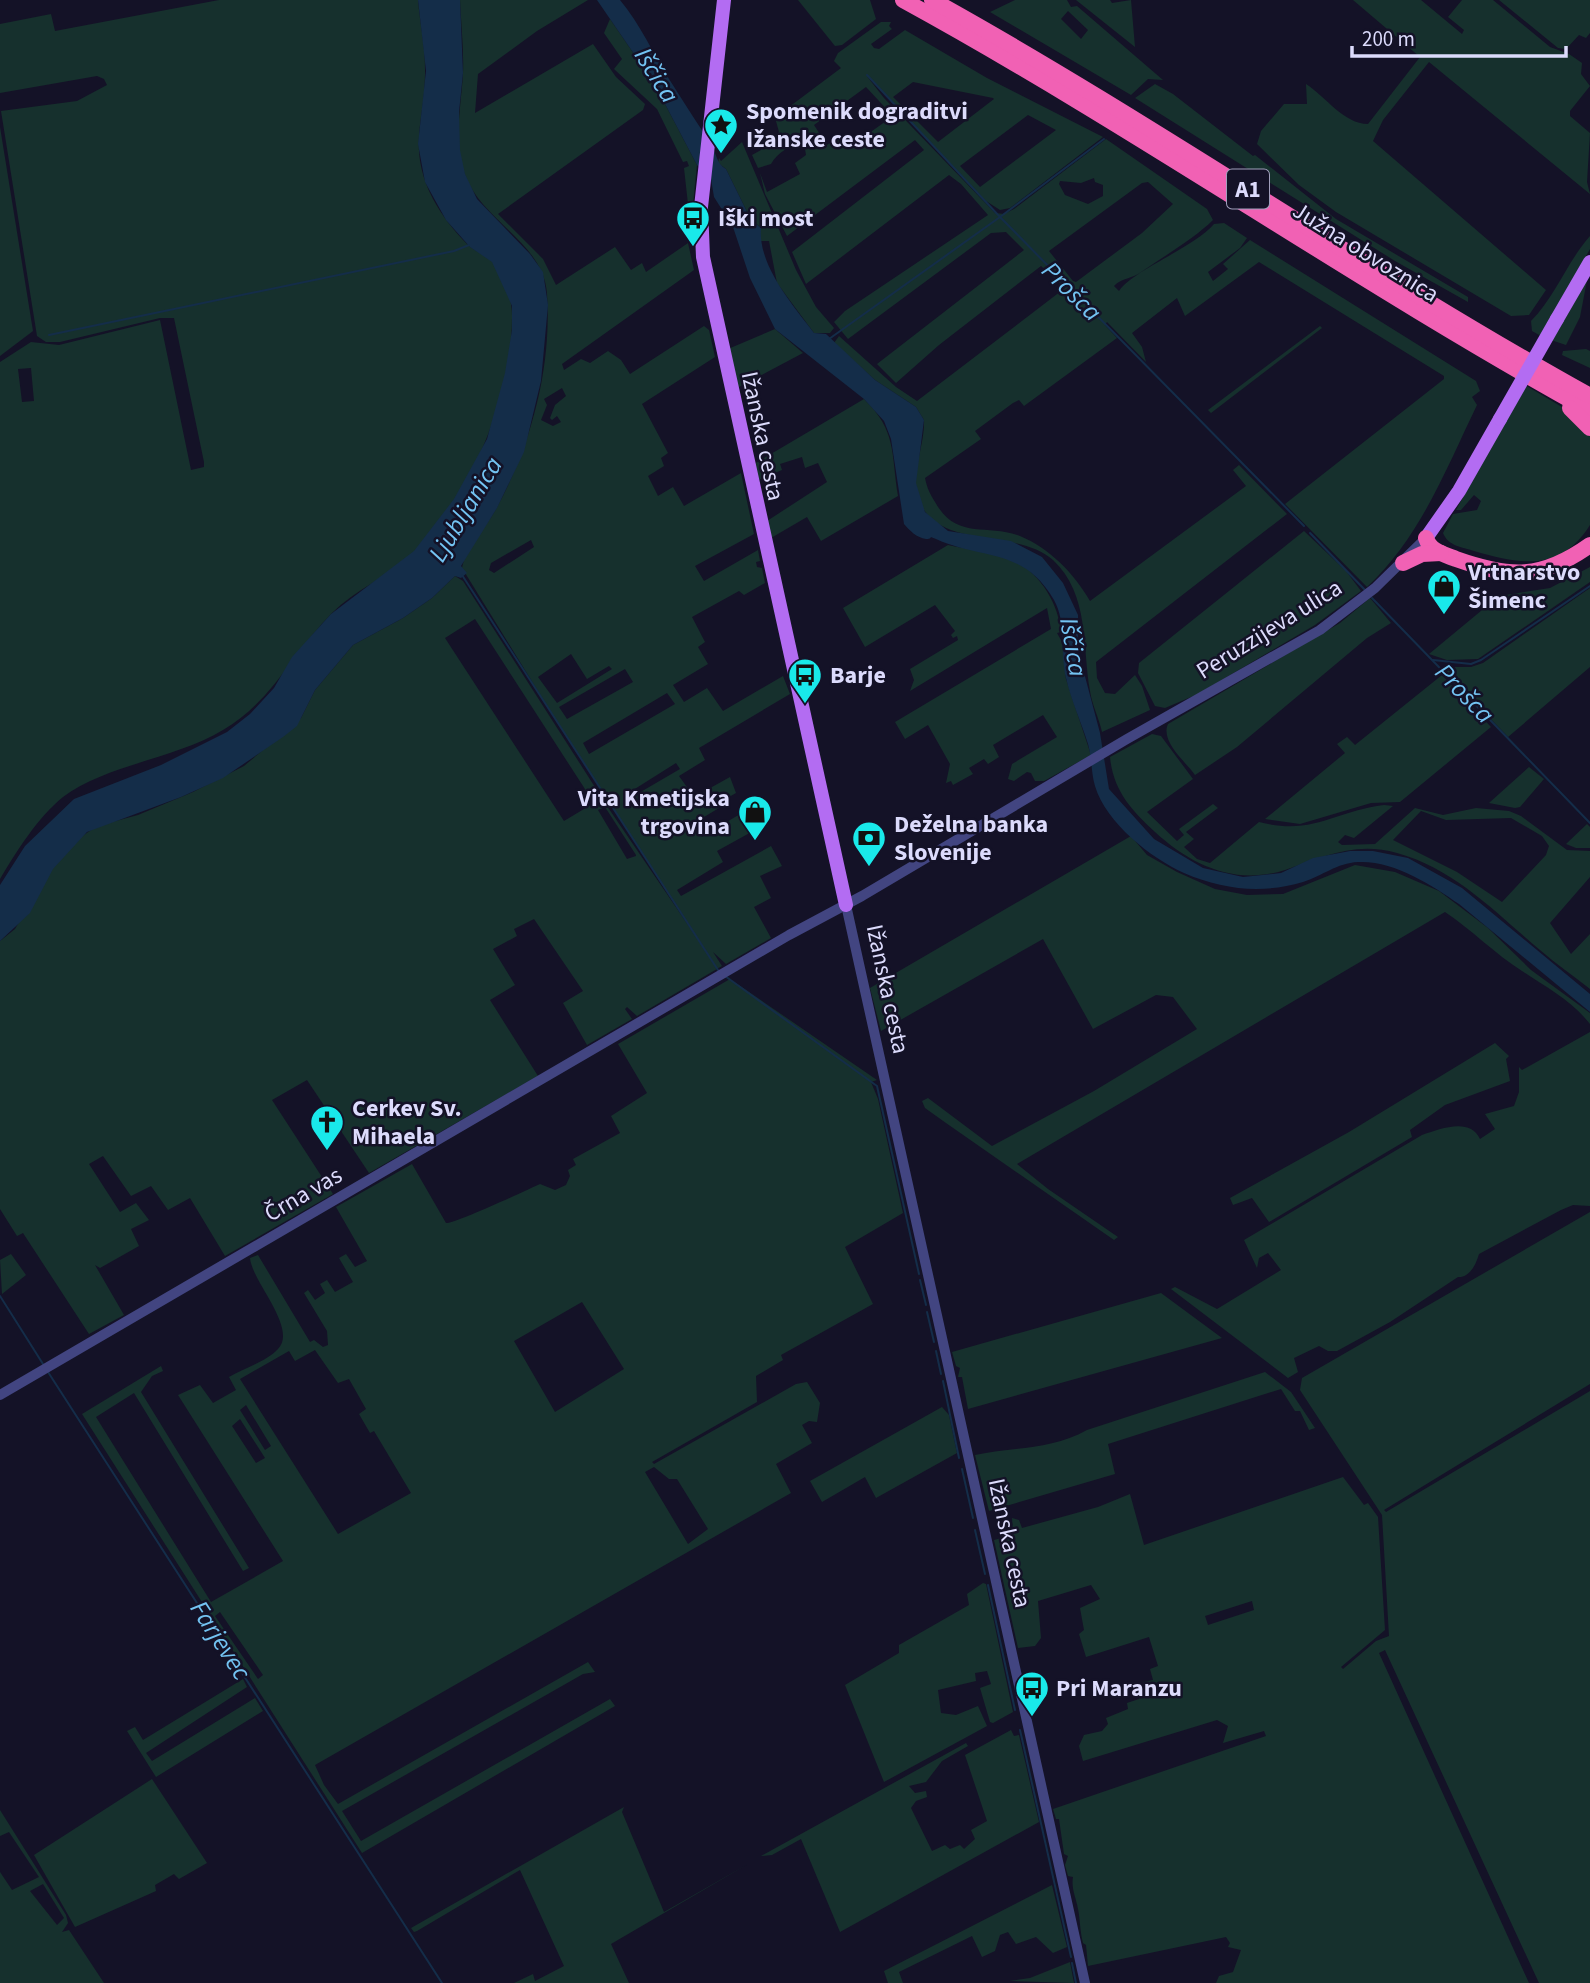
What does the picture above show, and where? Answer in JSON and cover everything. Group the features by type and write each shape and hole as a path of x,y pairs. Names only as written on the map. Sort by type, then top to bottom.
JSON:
{"highway":[{"name":"Južna obvoznica","path":"903,0 1054,85 1420,314 1590,411"},
{"name":"Južna obvoznica","path":"932,0 1061,73 1450,317 1590,396"},
{"path":"1548,388 1552,397 1576,413 1590,428"},
{"path":"1427,537 1483,561 1519,568 1542,565 1563,556 1590,531"},
{"path":"1427,537 1429,546 1441,553 1482,568 1519,574 1560,564 1590,545"},
{"path":"1403,563 1422,554 1441,553"}],"main road":[{"name":"Ižanska cesta","path":"724,0 701,206 707,288 846,905"},
{"name":"Peruzzijeva ulica","path":"1427,537 1459,491 1590,262"}],"street":[{"name":"Peruzzijeva ulica","path":"846,905 1080,766 1320,630 1376,588 1427,537"},
{"name":"Črna vas","path":"0,1395 722,974 846,905"},
{"name":"Ižanska cesta","path":"846,905 1085,1983"}],"green space":[{"path":"219,0 418,0 425,69 419,133 420,163 433,199 445,218 468,245 492,261 500,272 512,309 510,346 496,412 469,476 452,506 411,555 332,613 269,691 240,719 204,740 99,777 63,797 36,825 0,879 0,362 31,342 59,345 160,320 191,470 204,467 174,318 160,318 60,342 46,342 37,336 1,111 77,101 107,85 104,79 97,76 0,93 0,24 51,14 55,31","holes":["31,368 34,401 22,402 18,369"]},
{"path":"460,0 588,0 537,31 478,74 475,113 593,44 616,77 645,104 643,110 498,214 543,259 556,285 615,247 631,270 642,263 646,272 688,243 694,270 562,364 564,370 581,359 590,363 608,351 621,360 630,374 704,326 709,330 715,357 642,404 668,453 661,458 664,466 648,476 658,496 673,487 684,506 741,473 754,534 695,566 704,581 758,550 760,561 756,562 757,567 762,568 765,583 744,595 739,591 692,617 705,642 698,647 708,664 673,685 684,702 707,688 723,711 783,676 790,694 699,748 705,760 679,776 694,797 730,777 736,793 722,801 724,805 694,823 702,837 745,811 755,830 717,851 723,862 677,890 681,896 771,846 782,866 760,876 771,898 754,907 771,938 726,964 713,952 722,966 637,1016 627,1007 625,1009 632,1019 587,1045 563,1003 583,991 534,919 514,929 517,936 493,949 515,985 490,1000 538,1076 369,1173 307,1080 272,1100 333,1194 225,1256 190,1198 168,1210 151,1186 131,1196 103,1156 89,1164 120,1212 136,1203 149,1220 131,1229 139,1246 100,1268 95,1265 124,1315 89,1334 23,1233 17,1236 0,1209 0,941 15,929 51,866 78,839 97,826 138,815 193,792 244,766 301,718 315,690 353,645 403,618 432,598 455,576 463,581 609,809 714,963 552,714 462,568 467,553 496,509 529,432 542,378 548,322 547,294 543,276 535,260 473,191 461,163 459,125 463,65","holes":["562,388 566,396 555,405 550,418 552,420 557,416 561,422 553,426 541,420 547,405 544,399","531,540 534,547 494,573 489,570 491,563","475,619 594,803 564,821 445,638","571,654 587,679 609,666 612,669 557,703 538,677","625,669 633,682 567,719 559,707","667,693 675,704 589,754 583,743","676,763 680,769 632,797 630,792","605,807 636,855 627,859 598,810"]},
{"path":"798,0 870,0 876,19 842,45 835,46"},
{"path":"1015,0 1067,0 1071,7 1077,6 1163,80 1148,79 1131,95 990,12","holes":["1068,11 1088,30 1081,39 1061,19"]},
{"path":"1076,0 1110,0 1112,3 1131,0 1135,47"},
{"path":"1353,0 1421,0 1462,34 1464,30 1448,17 1462,0 1493,0 1550,47 1569,54 1582,63 1581,74 1590,86 1570,111 1570,116 1590,133 1587,182 1590,194 1429,62 1383,120 1373,141 1546,290 1529,315 1511,316 1336,212 1299,185 1257,144 1261,131 1284,104 1307,104 1306,84 1343,115 1359,123 1368,124 1420,57"},
{"path":"1499,0 1590,0 1590,33 1586,38 1579,35 1566,49 1558,48"},
{"path":"610,19 654,83 697,165 692,214 689,213 684,168 689,166 687,161 683,162 657,109 614,69 622,59 604,33"},
{"path":"881,22 891,22 889,26 892,29 871,44 874,48 879,49 905,30 987,78 1103,137 1010,208 1000,210 986,201 866,75 884,98 995,213 1004,214 1014,209 1106,139 1207,209 1213,220 1206,227 1138,274 1116,284 1114,286 1119,291 1137,275 1193,241 1214,224 1224,223 1247,238 1240,248 1208,272 1213,281 1228,269 1223,264 1250,240 1476,381 1480,391 1472,397 1477,405 1443,478 1417,525 1386,568 1367,587 1285,504 1444,379 1444,376 1259,262 1185,316 1177,298 1132,333 1142,347 1146,362 1107,322 1105,325 1117,338 1024,406 1019,400 1013,403 975,431 981,439 925,478 930,494 944,514 963,526 1007,532 1031,541 1060,562 1090,601 1246,486 1233,470 1239,465 1287,514 1096,662 1097,678 1105,693 1115,694 1135,675 1142,686 1150,710 1102,732 1090,691 1079,605 1065,574 1053,560 1037,550 956,532 939,524 925,512 916,484 924,420 916,407 875,380 834,343 839,336 896,387 917,401 1065,288 1041,266 939,345 896,383 877,364 1024,250 1006,232 991,233 848,339 834,322 845,311 988,215 961,184 949,175 806,284 792,252 924,150 915,140 787,236 765,194 760,173 767,192 800,174 795,163 806,155 804,143 789,147 771,164 758,168 752,155 761,150 759,145 765,141 768,145 776,139 774,136 779,132 776,121 781,113 841,68 834,61 838,53","holes":["913,82 994,99 938,142 893,97","866,87 893,116 847,149 839,136 827,145 814,125","1028,115 1056,130 980,187 960,166","1094,178 1095,182 1103,185 1103,196 1088,204 1065,195 1060,181 1081,183","1148,182 1173,204 1142,233 1076,282 1049,251 1142,183"]},
{"path":"1155,84 1173,94 1255,155 1336,219 1468,297 1468,302 1395,261 1135,98"},
{"path":"0,127 33,331 0,356"},
{"path":"742,142 796,270 816,307 834,328 830,333 814,333 777,283 769,241 761,241 759,226 751,220 726,169 718,163 719,158 721,161"},
{"path":"1590,236 1590,249 1541,336 1532,331 1531,321"},
{"path":"1588,275 1580,317 1566,345 1551,340"},
{"path":"1320,326 1322,328 1211,413 1208,410"},
{"path":"775,329 803,353 737,388 728,349"},
{"path":"1563,351 1590,351 1590,368 1562,355"},
{"path":"1525,385 1567,410 1590,436 1590,525 1566,551 1538,561 1491,556 1452,543 1443,533 1453,514 1477,510 1481,501 1474,495 1461,510 1456,510"},
{"path":"864,399 882,422 891,443 898,496 821,541 807,517 771,538 767,521 827,482 818,463 805,468 802,457 780,464 782,470 758,480 754,464"},
{"path":"1304,531 1346,571 1361,591 1315,625 1198,694 1165,708 1155,706 1138,673 1139,663"},
{"path":"948,545 996,554 1015,561 1035,576 1055,608 1061,632 1057,633 1062,642 1066,679 1091,755 1044,781 1035,781 1031,773 1027,772 1014,781 1008,779 1012,764 1057,737 1043,715 993,745 999,757 988,764 984,759 969,768 973,774 953,785 951,781 946,783 950,764 928,725 905,739 895,722 1051,629 1047,608 910,691 914,680 910,669 958,640 957,636 953,638 951,635 955,631 935,605 865,647 843,608"},
{"path":"1590,567 1590,582 1478,659 1447,660 1429,654 1499,596 1550,588"},
{"path":"1590,588 1590,667 1508,737 1441,667 1471,667 1483,663"},
{"path":"1370,598 1391,623 1367,638 1237,747 1195,775 1171,745 1166,731 1168,724 1340,623"},
{"path":"1442,675 1491,727 1400,802 1371,803 1300,824 1265,819 1345,753 1337,744 1347,737 1355,745"},
{"path":"1152,734 1161,736 1193,779 1147,812 1177,841 1184,835 1179,829 1213,804 1218,808 1186,832 1194,839 1184,847 1197,859 1210,863 1259,822 1294,826 1367,808 1393,806 1354,838 1345,835 1338,842 1342,845 1375,844 1415,808 1443,815 1476,808 1509,811 1521,816 1567,850 1590,851 1590,877 1550,923 1571,954 1590,934 1590,989 1456,881 1418,860 1397,853 1353,850 1285,870 1249,875 1231,874 1199,863 1169,844 1131,807 1115,780 1110,757","holes":["1421,811 1446,820 1511,818 1542,836 1549,846 1546,855 1502,902 1457,872 1393,840"]},
{"path":"1529,767 1544,779 1520,807 1489,803"},
{"path":"1587,824 1590,827 1590,848 1576,848 1566,844"},
{"path":"1131,836 1147,855 1177,872 1215,889 1247,895 1283,894 1355,865 1395,872 1439,891 1488,928 1531,970 1590,1013 1590,1024 1567,1001 1512,964 1445,912 1017,1164 1048,1189 1118,1237 1114,1240 925,1108 922,1101 928,1098 992,1146 1094,1091 1197,1029 1173,997 1156,995 1093,1029 1043,939 881,1031 870,988"},
{"path":"730,979 877,1080 871,1082 878,1099 903,1213 845,1247 873,1304 781,1355 783,1360 756,1376 757,1402 652,1462 654,1464 796,1384 807,1382 820,1403 817,1422 809,1421 802,1425 812,1443 776,1464 791,1493 315,1765 324,1785 338,1804 588,1662 595,1672 583,1674 342,1811 361,1841 610,1699 615,1706 362,1853 82,1414 161,1366 163,1371 152,1376 141,1392 249,1568 243,1571 134,1393 96,1417 211,1602 283,1561 178,1395 200,1385 213,1403 236,1390 229,1377 273,1353 283,1340 278,1317 250,1258 258,1255 310,1342 314,1340 323,1347 328,1345 327,1331 304,1293 308,1290 315,1300 325,1293 320,1284 327,1280 335,1292 353,1282 339,1258 346,1254 355,1267 367,1261 336,1207 412,1164 446,1223 476,1213 540,1184 555,1190 566,1185 570,1176 568,1170 576,1165 573,1159 620,1133 611,1116 647,1093 618,1044","holes":["582,1302 624,1369 555,1412 514,1341","315,1350 338,1383 349,1379 366,1409 359,1414 370,1433 374,1431 411,1493 338,1534 240,1379 289,1351 295,1361","246,1405 271,1446 265,1450 240,1410","240,1419 265,1458 256,1463 232,1426","654,1467 669,1479 677,1479 708,1529 688,1544 645,1472","220,1612 263,1675 258,1679 215,1616"]},
{"path":"1590,1032 1590,1206 1573,1205 1561,1210 1479,1254 1469,1273 1458,1277 1390,1322 1337,1351 1328,1351 1319,1346 1294,1358 1298,1372 1288,1378 1171,1289 1175,1287 1217,1309 1281,1270 1268,1253 1259,1258 1257,1268 1244,1240 1422,1135 1462,1126 1475,1132 1480,1139 1495,1129 1485,1114 1514,1106 1519,1092 1519,1067 1522,1070"},
{"path":"1495,1043 1509,1056 1506,1059 1510,1081 1445,1105 1410,1130 1412,1137 1269,1222 1252,1198 1233,1205 1230,1198 1349,1132"},
{"path":"1590,1212 1590,1384 1384,1510 1386,1512 1590,1391 1590,1983 1539,1983 1385,1650 1379,1653 1529,1983 1216,1983 1219,1976 1233,1972 1241,1950 1228,1947 1230,1943 1226,1937 1088,1966 1073,1877 1068,1876 1065,1865 1068,1856 1064,1854 1059,1819 1056,1819 1053,1809 1266,1736 1264,1731 1223,1743 1228,1726 1217,1720 1083,1761 1079,1746 1084,1735 1102,1731 1108,1724 1106,1718 1128,1709 1127,1703 1139,1699 1138,1695 1147,1692 1143,1682 1153,1680 1150,1669 1158,1666 1149,1637 1086,1657 1079,1634 1084,1630 1080,1608 1100,1599 1091,1585 1038,1601 1041,1638 1035,1646 1018,1648 994,1540 1013,1535 1012,1518 1019,1520 1022,1528 1098,1507 1130,1494 1144,1545 1343,1477 1364,1505 1368,1503 1378,1517 1385,1630 1341,1667 1343,1669 1376,1641 1389,1636 1382,1515 1300,1390 1302,1378","holes":["1252,1601 1254,1610 1208,1625 1205,1616"]},
{"path":"11,1254 26,1275 2,1294 0,1260"},
{"path":"1161,1293 1222,1338 968,1409 962,1377 958,1377 960,1368 956,1366 952,1352"},
{"path":"1265,1372 1291,1392 1315,1428 1309,1430 1300,1411 1295,1411 1281,1389 1108,1444 1115,1474 989,1511 975,1455 1060,1441"},
{"path":"942,1407 949,1415 957,1453 876,1498 865,1477 822,1502 810,1481"},
{"path":"983,1583 986,1584 1013,1712 993,1723 990,1722 980,1688 991,1684 987,1671 975,1673 976,1681 938,1690 941,1713 956,1715 978,1706 987,1726 884,1782 845,1685 899,1653 899,1645 969,1605 967,1594"},
{"path":"243,1679 247,1687 146,1753 152,1761 255,1698 263,1711 156,1777 127,1731 135,1727 143,1740"},
{"path":"1011,1730 1014,1736 1019,1735 1039,1822 840,1932 801,1839 772,1855 761,1856 966,1743 968,1746 942,1761 926,1782 909,1786 915,1793 926,1791 927,1797 916,1801 911,1808 932,1851 945,1845 950,1849 960,1845 964,1849 975,1839 971,1830 987,1821 965,1755"},
{"path":"152,1779 207,1863 179,1879 174,1874 155,1885 156,1891 75,1927 34,1855"},
{"path":"624,1807 622,1812 664,1912 748,1864 611,1944 629,1983 514,1983 533,1974 535,1981 564,1966 520,1870 417,1931 414,1932 411,1928"},
{"path":"0,1810 66,1915 68,1923 62,1932 69,1930 104,1983 0,1983 0,1872 12,1890 39,1877 9,1832 0,1836","holes":["43,1884 64,1918 57,1925 30,1891"]},
{"path":"1052,1885 1067,1947 1053,1953 1036,1937 1016,1944 1008,1932 1000,1935 995,1951 982,1957 972,1936 899,1972 903,1983 888,1983 884,1971"},
{"path":"1070,1962 1074,1983 1009,1981 1030,1978"}],"water":[{"name":"Ljubljanica","path":"418,0 460,0 463,73 459,112 460,150 465,174 477,199 530,254 543,272 548,305 541,381 524,452 497,508 461,566 467,573 461,578 455,576 432,598 403,618 353,645 315,690 297,726 223,778 181,797 87,832 53,869 30,913 0,941 0,885 25,846 74,799 161,765 227,732 250,714 274,688 292,657 331,614 414,551 454,499 487,439 505,373 512,330 512,306 492,262 470,247 446,220 425,182 418,144 426,71"},
{"name":"Iščica","path":"597,0 620,0 634,19 710,142 720,164 726,169 751,220 761,228 765,256 771,271 814,333 826,334 875,380 916,407 924,420 916,483 925,512 948,531 1011,541 1042,557 1063,583 1078,615 1078,650 1100,733 1109,789 1154,839 1203,868 1243,877 1281,873 1313,858 1350,851 1373,851 1408,858 1462,888 1590,994 1590,1012 1459,904 1398,869 1371,862 1358,862 1288,886 1258,889 1228,886 1199,879 1171,866 1144,849 1119,826 1095,786 1088,744 1064,669 1061,619 1054,600 1042,583 1015,563 932,537 923,538 904,524 891,439 884,421 864,399 775,329 750,278 733,227 714,197 711,179 697,165 654,83"}],"waterway":[{"path":"867,75 1000,217 1104,139"},
{"name":"Prošca","path":"829,339 1000,217 1304,526"},
{"path":"49,335 454,251 469,245"},
{"name":"Prošca","path":"1310,533 1366,591"},
{"path":"462,575 718,970"},
{"path":"1433,660 1471,664 1481,660 1590,586"},
{"name":"Prošca","path":"1372,598 1590,823"},
{"path":"725,976 877,1086 919,1274"},
{"path":"920,1280 926,1305"},
{"name":"Farjevec","path":"0,1296 43,1364"},
{"path":"927,1312 934,1342"},
{"path":"936,1351 941,1374"},
{"name":"Farjevec","path":"48,1372 442,1983"},
{"path":"943,1381 959,1458"},
{"path":"962,1469 973,1518"},
{"path":"975,1530 985,1574"},
{"path":"988,1585 1015,1710"},
{"path":"1020,1730 1071,1957"},
{"path":"1072,1963 1076,1983"}],"place":[{"name":"Spomenik dograditvi Ižanske ceste","path":"721,155"},
{"name":"Iški most","path":"693,248"},
{"name":"Vrtnarstvo Šimenc","path":"1444,616"},
{"name":"Barje","path":"805,705"},
{"name":"Vita Kmetijska trgovina","path":"755,842"},
{"name":"Deželna banka Slovenije","path":"869,868"},
{"name":"Cerkev Sv. Mihaela","path":"327,1152"},
{"name":"Pri Maranzu","path":"1032,1718"}]}
